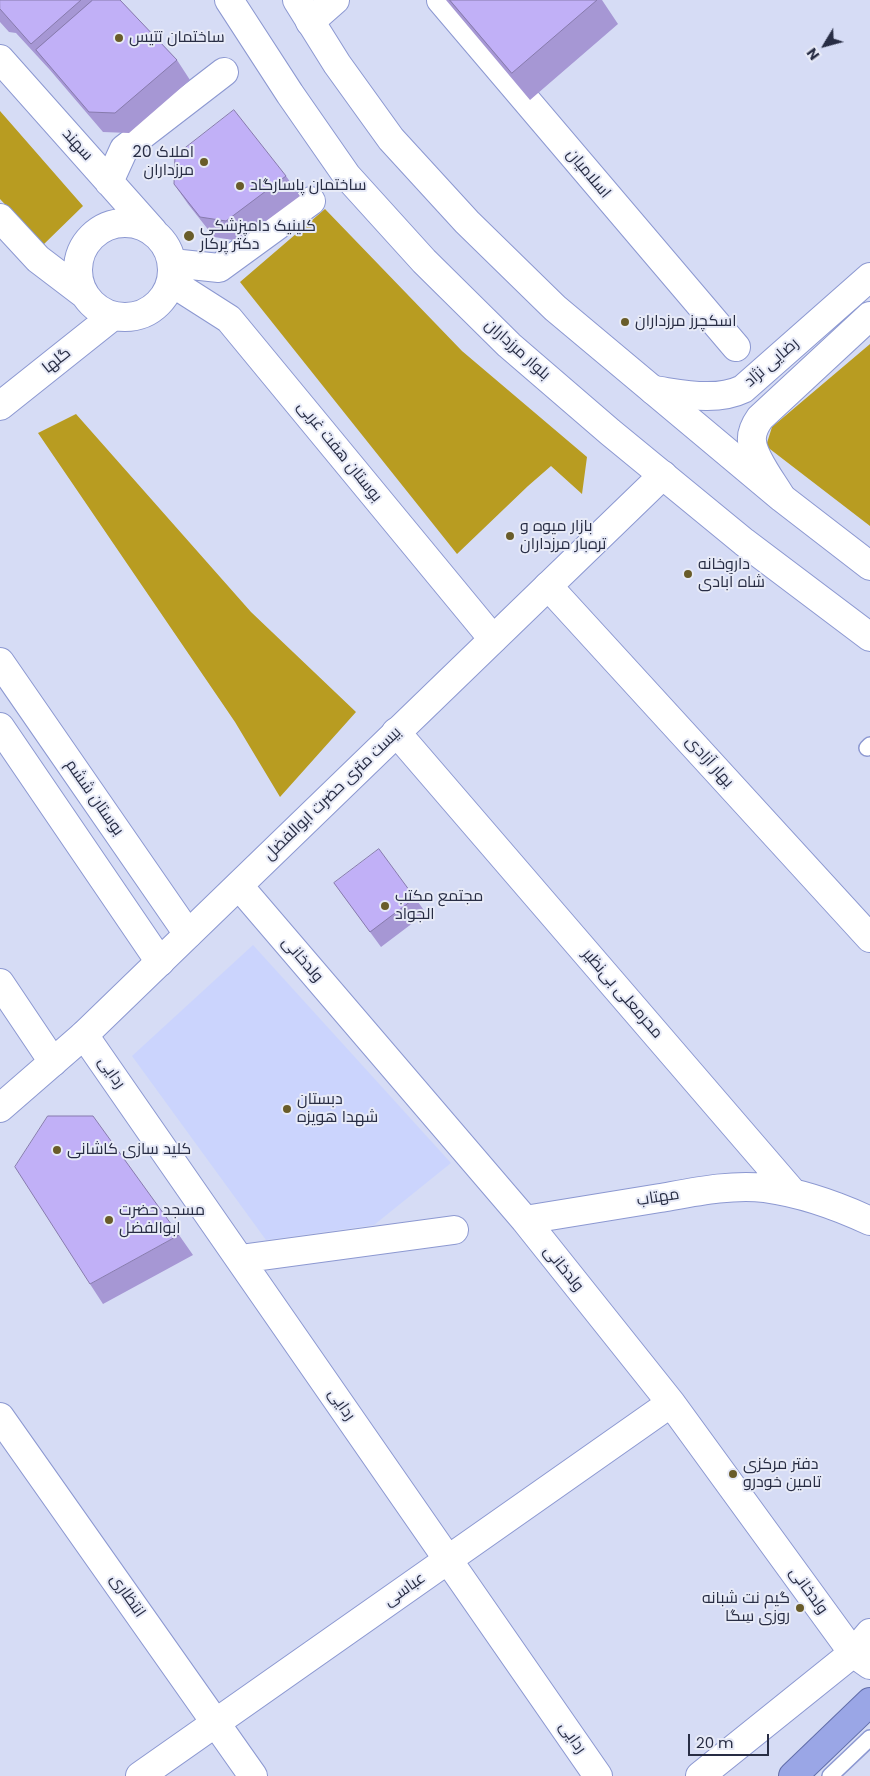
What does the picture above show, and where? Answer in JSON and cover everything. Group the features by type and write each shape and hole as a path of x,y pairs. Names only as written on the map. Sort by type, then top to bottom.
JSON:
{"highway":[{"path":"793,1776 870,1702"}],"street":[{"name":"بلوار مرزداران","path":"229,0 346,176 424,261 509,345 663,475 744,542 870,637"},
{"path":"335,0 303,11 337,64 392,139 467,222 555,308 782,498 870,566"},
{"name":"اسلامیان","path":"441,0 736,347"},
{"name":"سهند","path":"0,59 154,232"},
{"path":"109,182 124,150 224,72"},
{"path":"171,272 219,268 311,201"},
{"path":"0,218 38,259 84,294 102,312 113,316 128,317 143,314 155,306 165,295 171,272 168,251 162,240 154,232 140,224 123,222 107,225 93,234 83,247 77,262 78,279 84,294"},
{"name":"بوستان هفت غربی","path":"171,272 229,319 493,639"},
{"name":"رضایی نژاد","path":"653,390 715,397 731,395 743,389 870,277"},
{"name":"گلها","path":"0,406 113,316"},
{"name":"رضایی نژاد","path":"782,498 755,453 751,440 754,427 760,418 870,316"},
{"name":"بیست متری حضرت ابوالفضل","path":"0,1108 84,1035 663,475"},
{"name":"بهار آزادی","path":"548,586 870,938"},
{"name":"بوستان ششم","path":"0,662 188,934"},
{"path":"0,727 160,962"},
{"name":"محرمعلی بی‌نظیر","path":"396,732 793,1193"},
{"name":"ولدخانی","path":"239,886 525,1220 671,1403 864,1651"},
{"path":"0,983 53,1062"},
{"name":"ردایی","path":"84,1035 598,1776"},
{"name":"مهتاب","path":"525,1220 703,1191 733,1188 764,1188 793,1193"},
{"path":"793,1193 848,1211 870,1221"},
{"path":"240,1259 454,1230"},
{"name":"عباسی","path":"140,1776 671,1403"},
{"name":"انتظاری","path":"0,1417 253,1776"},
{"path":"700,1776 864,1651"}],"lane":[{"path":"830,1776 870,1738"}],"shaded area":[{"path":"0,111 83,206 43,245 0,199"},
{"path":"325,209 462,351 587,457 582,494 551,466 457,554 240,282"},
{"path":"870,344 870,526 766,446 772,427"},
{"path":"76,414 251,612 356,712 280,797 235,722 38,433"},
{"name":"دبستان شهدا هویزه","path":"253,945 451,1163 374,1225 266,1240 132,1056"}],"building":[{"path":"0,0 81,0 31,44 0,9"},
{"name":"ساختمان تتیس","path":"93,0 120,0 177,60 115,113 89,112 36,50"},
{"path":"450,0 597,0 512,73"},
{"name":"ساختمان پاسارگاد","path":"234,110 286,176 226,221 200,217 174,184 175,156"},
{"name":"مجتمع مکتب الجواد","path":"379,849 415,898 370,932 334,883"},
{"name":"مسجد حضرت ابوالفضل","path":"48,1116 93,1116 179,1235 90,1284 15,1167"}],"place":[{"name":"ساختمان تتیس","path":"119,38"},
{"name":"املاک 20 مرزداران","path":"204,162"},
{"name":"ساختمان پاسارگاد","path":"240,186"},
{"name":"کلینیک دامپزشکی دکتر پرکار","path":"189,236"},
{"name":"اسکچرز مرزداران","path":"625,322"},
{"name":"بازار میوه و تره‌بار مرزداران","path":"510,536"},
{"name":"داروخانه شاه آبادی","path":"688,574"},
{"name":"مجتمع مکتب الجواد","path":"385,906"},
{"name":"دبستان شهدا هویزه","path":"287,1109"},
{"name":"کلید سازی کاشانی","path":"57,1150"},
{"name":"مسجد حضرت ابوالفضل","path":"109,1220"},
{"name":"دفتر مرکزی تامین خودرو","path":"733,1474"},
{"name":"گیم نت شبانه روزی سِگا","path":"800,1608"}]}
